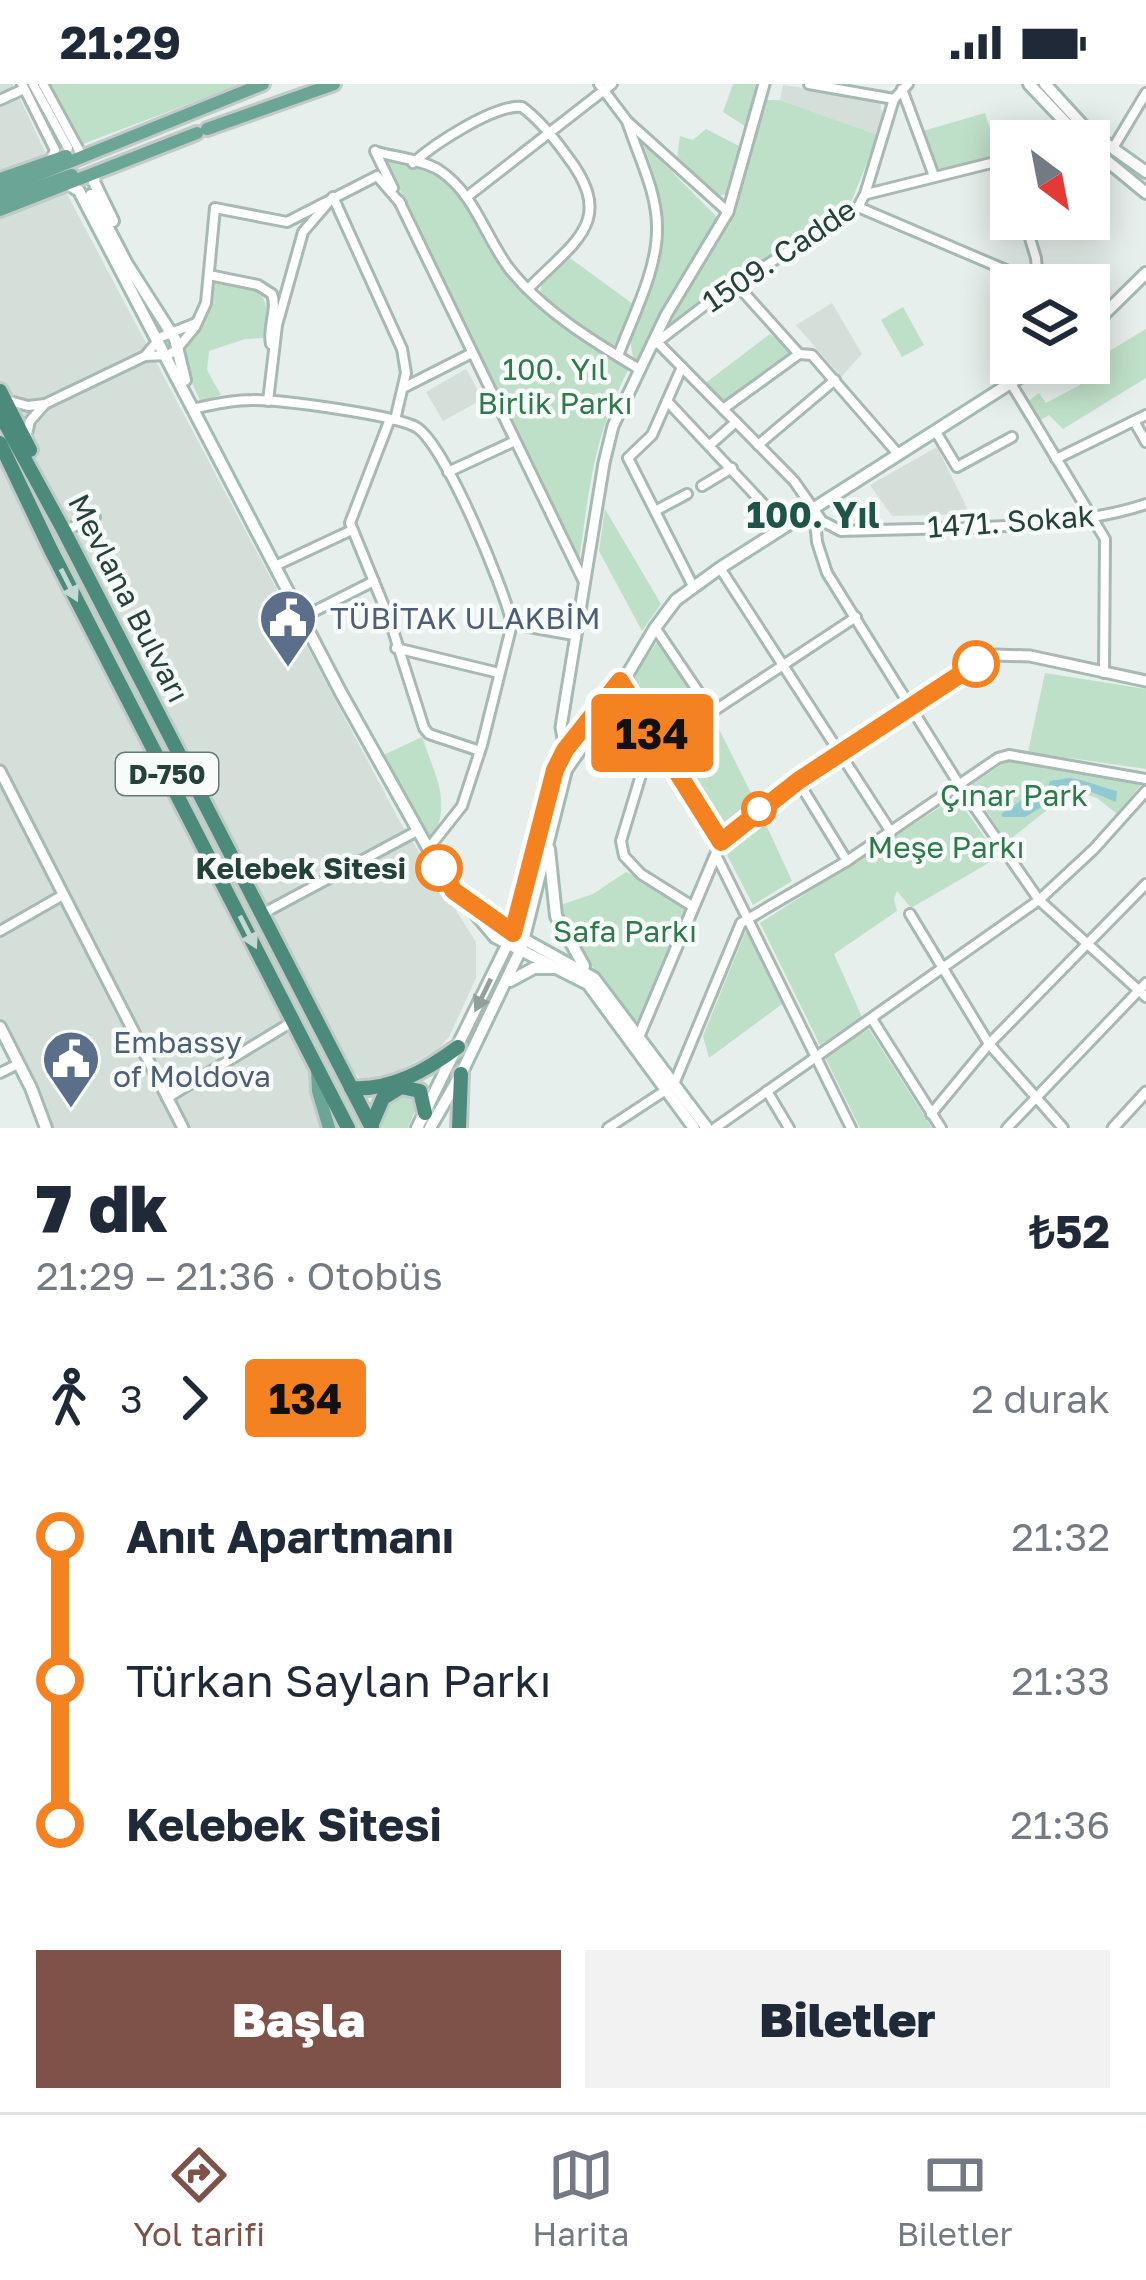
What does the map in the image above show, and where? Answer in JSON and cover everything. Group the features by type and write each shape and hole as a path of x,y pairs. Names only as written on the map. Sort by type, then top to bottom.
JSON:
{"highway":[{"path":"2,402 26,442 33,473"},
{"name":"Mevlana Bulvarı","path":"2,402 33,473 372,1127"},
{"name":"Mevlana Bulvarı","path":"0,443 7,473 348,1128"},
{"path":"352,1088 393,1083 458,1047"},
{"path":"459,1128 461,1074"},
{"path":"372,1127 383,1098 401,1087 420,1091 428,1120"}],"main road":[{"path":"0,206 130,138 262,84"},
{"path":"171,352 172,334 134,281 121,272 90,193 95,174 334,84"},
{"path":"1029,84 1063,120"},
{"path":"1045,84 1087,130 1146,172"},
{"path":"55,174 74,150 130,138"},
{"path":"0,190 176,141"},
{"path":"1110,164 1146,193"},
{"path":"0,179 103,170"},
{"path":"55,174 90,193 128,264 158,340 171,352 217,454 302,618 454,891 495,937 516,941 594,978"},
{"path":"1110,311 1145,277"},
{"path":"428,1120 458,1047 516,941 555,770 655,628 693,586 1012,385"},
{"path":"417,1128 461,1074 500,993 575,747"},
{"path":"548,835 556,916 576,956 639,1036 694,1128"},
{"path":"516,941 596,993 670,1087 711,1128"},
{"path":"500,993 521,973 560,968"},
{"path":"1,1030 46,1128"},
{"path":"317,1067 328,1128"}],"street":[{"path":"43,84 74,150"},
{"path":"575,747 560,727 608,446 666,315 728,212 764,84"},
{"path":"809,84 898,91 934,176"},
{"path":"26,86 74,150"},
{"path":"0,100 26,86"},
{"path":"26,86 56,150 55,174"},
{"path":"468,196 605,86 627,121 653,199 658,232 618,356"},
{"name":"1509. Cadde","path":"655,344 858,207 898,91"},
{"path":"1112,150 1146,93"},
{"path":"413,163 428,149 503,107 522,106 549,132 586,184 591,210 577,239 529,288"},
{"path":"627,121 728,212"},
{"path":"584,583 375,151 439,170 468,196 508,267 529,288 639,369"},
{"path":"866,194 990,163"},
{"path":"2,402 45,404 145,356 171,352 198,322 206,303 214,208 287,222 377,176 401,204"},
{"path":"268,400 273,350 303,232 333,197"},
{"path":"333,197 402,349 406,373 392,420 351,512 352,530 429,734 480,752"},
{"path":"858,207 992,264"},
{"path":"209,275 258,285 272,294 275,305 269,340 273,350"},
{"path":"736,285 799,354"},
{"path":"145,356 158,340 198,322"},
{"path":"655,344 736,422 814,508 820,556 959,786 1040,900 1144,991 1007,1128"},
{"path":"403,387 472,352"},
{"path":"723,409 799,354 812,355 898,455"},
{"path":"682,367 652,435 628,458 693,586"},
{"path":"758,445 835,380"},
{"path":"1012,385 1105,538 1104,673"},
{"path":"196,410 268,400 409,424 427,437 448,472 506,596 512,624 462,806 428,849"},
{"path":"667,401 784,526"},
{"path":"26,442 30,422 45,404"},
{"path":"1056,460 1146,415"},
{"path":"1134,421 1146,442"},
{"path":"710,445 736,422"},
{"path":"936,431 957,467 1012,437"},
{"path":"448,472 515,441"},
{"path":"702,486 732,468"},
{"path":"655,511 687,494"},
{"name":"1471. Sokak","path":"814,508 822,521 841,531 1118,514 1146,504"},
{"path":"64,531 95,517"},
{"path":"275,566 352,530"},
{"path":"720,568 890,832"},
{"path":"302,618 374,581"},
{"path":"692,905 640,874 624,856 621,841 640,775 661,750 712,712 856,617"},
{"path":"512,624 574,635"},
{"path":"655,628 712,712"},
{"path":"396,648 499,674"},
{"path":"639,1036 717,847 798,781 995,655 1030,656 1146,681"},
{"path":"620,681 717,847 851,1128"},
{"path":"608,1128 670,1087 741,923 847,861 1009,755 1146,779"},
{"path":"0,771 183,1128"},
{"path":"798,781 847,861"},
{"path":"711,1128 1040,900 1094,850 1146,791"},
{"path":"262,914 418,831"},
{"path":"931,1114 989,1044 1146,884"},
{"path":"0,931 64,896"},
{"path":"910,914 989,1044 1063,1128"},
{"path":"872,1019 941,1128"},
{"path":"167,1098 293,1022"},
{"path":"0,1073 20,1064"},
{"path":"767,1091 789,1128"},
{"path":"1113,1128 1146,1092"}],"shaded area":[{"path":"0,84 13,84 399,820 476,942 476,978 439,1049 375,1083 364,1082 352,1070 315,1088 324,1128 49,1128 36,1085 0,1022"},
{"path":"783,85 879,99 883,117 878,135 780,100"},
{"path":"832,303 862,354 841,377 796,325"},
{"path":"466,369 483,399 443,421 426,392"},
{"path":"937,447 970,514 892,516 870,485"}],"green space":[{"path":"49,84 242,84 80,145"},
{"path":"733,84 761,84 748,128 723,112"},
{"path":"766,100 780,100 878,135 852,200 704,300 661,336 736,208"},
{"path":"985,113 990,156 939,170 923,131"},
{"path":"706,129 743,148 732,192 719,196 677,158 680,136 693,140"},
{"path":"643,143 720,220 683,274 637,365 632,350 634,318 662,237 658,189"},
{"name":"100. Yıl Birlik Parkı","path":"385,159 435,173 462,200 489,250 528,297 628,370 600,441 579,560"},
{"path":"570,258 633,304 614,346 540,294 542,283"},
{"path":"212,279 258,293 264,299 266,320 263,338 209,351 207,370 221,395 200,401 179,353 207,316"},
{"path":"903,307 924,345 902,357 881,320"},
{"path":"1146,329 1146,378 1063,429 1049,415 1039,421 1026,403 1039,393 1046,403 1080,384 1110,384 1110,351"},
{"path":"770,334 792,351 725,404 704,384"},
{"path":"1,428 366,1128 355,1128 66,570"},
{"path":"605,509 661,604 642,631 599,551"},
{"path":"659,640 710,711 663,747 627,683"},
{"path":"1045,673 1146,689 1146,769 1028,752"},
{"path":"714,719 755,801 716,831 670,753"},
{"path":"422,737 438,781 441,806 428,849 377,758"},
{"name":"Çınar Park","path":"1007,761 1141,785 1117,814 1097,798 1072,790 1007,842 970,786"},
{"name":"Meşe Parkı","path":"956,797 999,857 911,908 897,891 897,911 834,954 862,1017 820,1045 760,923"},
{"path":"763,818 792,881 753,905 727,855"},
{"name":"Safa Parkı","path":"626,872 689,902 645,1016 634,1022 570,937 557,906 593,894"},
{"path":"747,928 785,1002 709,1058 703,1036"},
{"path":"869,1029 932,1128 860,1128 824,1055"},
{"path":"407,1090 419,1101 408,1128 383,1128 379,1119 384,1104"}],"water":[{"path":"1069,778 1117,791 1116,802 1077,786 1025,817 1001,814 1022,800 1051,794 1047,790 1050,781"}],"bus line":[{"name":"134","path":"439,868 454,891 513,933 555,770 565,750 620,681 721,842 798,781 976,664"}],"place":[{"name":"TÜBİTAK ULAKBİM","path":"288,669"},
{"name":"Kelebek Sitesi","path":"439,868"},
{"name":"Embassy of Moldova","path":"71,1110"}],"district":[{"name":"100. Yıl","path":"813,514"}]}
